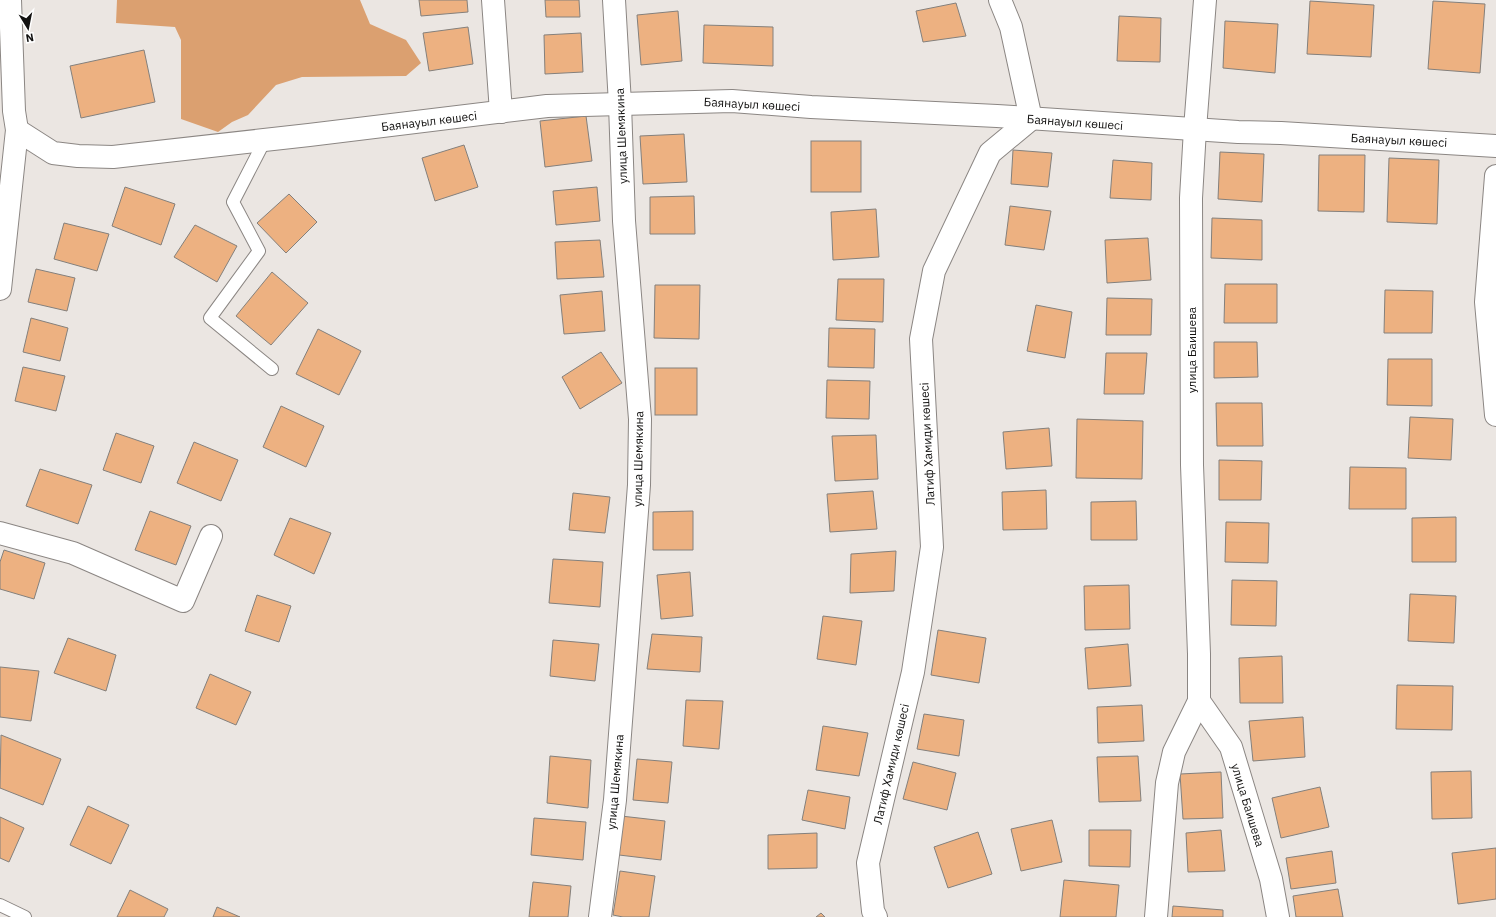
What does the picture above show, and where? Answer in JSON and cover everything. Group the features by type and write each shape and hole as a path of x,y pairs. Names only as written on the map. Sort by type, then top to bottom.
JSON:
{"street":[{"path":"0,289 17,130 14,111 10,0"},
{"path":"493,0 501,112"},
{"name":"улица Шемякина","path":"600,917 615,800 639,485 640,419 624,221 620,104 614,0"},
{"path":"1000,0 1011,27 1031,119"},
{"name":"улица Баишева","path":"1156,917 1167,783 1174,752 1199,701 1199,654 1192,465 1191,198 1205,0"},
{"name":"Баянауыл көшесі","path":"17,130 53,153 78,156 112,157 547,106 732,101 811,107 998,116 1496,146"},
{"name":"Латиф Хамиди көшесі","path":"876,917 873,911 868,863 913,672 932,547 921,339 925,317 934,272 990,153 1031,119"},
{"path":"1496,176 1486,302 1496,415"},
{"path":"0,533 73,553 183,601 211,536"},
{"name":"улица Баишева","path":"1199,701 1231,747 1271,879 1278,917"}],"lane":[{"path":"265,140 233,202 259,252 210,318 272,369"},
{"path":"0,905 25,917"}],"shaded area":[{"path":"117,0 360,0 370,24 406,40 421,63 406,76 302,77 276,85 248,115 232,122 218,132 181,119 181,40 175,27 116,23"}],"building":[{"path":"419,0 467,0 468,12 421,16"},
{"path":"545,0 579,0 580,17 546,17"},
{"path":"1310,1 1374,5 1371,57 1307,54"},
{"path":"1433,1 1485,4 1480,73 1428,69"},
{"path":"956,3 966,36 923,42 916,11"},
{"path":"678,11 682,61 641,65 637,15"},
{"path":"1119,16 1161,18 1160,62 1117,61"},
{"path":"1225,21 1278,24 1275,73 1223,68"},
{"path":"704,25 773,27 773,66 703,63"},
{"path":"468,27 473,64 429,71 423,33"},
{"path":"581,33 583,72 545,74 544,35"},
{"path":"144,50 155,102 81,118 70,66"},
{"path":"586,116 592,161 545,167 540,121"},
{"path":"684,134 687,182 643,184 640,136"},
{"path":"811,141 861,141 861,192 811,192"},
{"path":"464,145 478,187 435,201 422,158"},
{"path":"1013,150 1052,153 1048,187 1011,184"},
{"path":"1220,152 1264,154 1262,202 1218,199"},
{"path":"1319,155 1365,155 1364,212 1318,211"},
{"path":"1389,158 1439,160 1437,224 1387,222"},
{"path":"1113,160 1152,163 1151,200 1110,198"},
{"path":"125,187 175,204 161,245 112,226"},
{"path":"597,187 600,221 556,225 553,191"},
{"path":"289,194 317,222 286,253 257,223"},
{"path":"694,196 695,234 650,234 650,197"},
{"path":"1010,206 1051,211 1044,250 1005,245"},
{"path":"876,209 879,257 833,260 831,212"},
{"path":"1212,218 1262,220 1262,260 1211,258"},
{"path":"64,223 109,234 97,271 54,259"},
{"path":"195,225 237,246 217,282 174,257"},
{"path":"1148,238 1151,280 1107,283 1105,240"},
{"path":"600,240 604,277 557,279 555,242"},
{"path":"36,269 75,278 67,311 28,302"},
{"path":"272,272 308,303 271,345 236,316"},
{"path":"838,279 884,279 883,322 836,320"},
{"path":"1225,284 1277,284 1277,323 1224,323"},
{"path":"655,285 700,285 699,339 654,338"},
{"path":"1385,290 1433,291 1432,333 1384,333"},
{"path":"602,291 605,331 564,334 560,295"},
{"path":"1107,298 1152,299 1151,335 1106,335"},
{"path":"1036,305 1072,312 1065,358 1027,351"},
{"path":"31,318 68,328 60,361 23,352"},
{"path":"829,328 875,329 874,368 828,367"},
{"path":"318,329 361,351 339,395 296,374"},
{"path":"1214,342 1257,342 1258,377 1214,378"},
{"path":"601,352 622,383 580,409 562,377"},
{"path":"1106,353 1147,353 1144,394 1104,394"},
{"path":"1388,359 1432,359 1432,406 1387,405"},
{"path":"23,367 65,376 56,411 15,401"},
{"path":"655,368 697,368 697,415 655,415"},
{"path":"827,380 870,381 869,419 826,418"},
{"path":"1216,403 1262,403 1263,446 1217,446"},
{"path":"281,406 324,426 306,467 263,447"},
{"path":"1410,417 1453,419 1451,460 1408,458"},
{"path":"1077,419 1143,421 1142,479 1076,478"},
{"path":"1049,428 1052,466 1006,469 1003,432"},
{"path":"116,433 154,446 141,483 103,470"},
{"path":"876,435 878,479 835,481 832,436"},
{"path":"194,442 238,460 221,501 177,483"},
{"path":"1219,460 1262,461 1261,500 1219,500"},
{"path":"1350,467 1406,468 1406,509 1349,509"},
{"path":"40,469 92,485 78,524 26,506"},
{"path":"1046,490 1047,529 1003,530 1002,492"},
{"path":"873,491 877,529 830,532 827,494"},
{"path":"573,493 610,497 605,533 569,530"},
{"path":"1136,501 1137,540 1091,540 1091,502"},
{"path":"150,511 191,526 176,565 135,550"},
{"path":"693,511 693,550 653,550 653,512"},
{"path":"1456,517 1456,562 1412,562 1412,518"},
{"path":"290,518 331,533 314,574 274,555"},
{"path":"1226,522 1269,523 1268,563 1225,562"},
{"path":"4,550 45,563 34,599 0,589 0,562"},
{"path":"896,551 894,591 850,593 851,554"},
{"path":"553,559 603,562 600,607 549,603"},
{"path":"690,572 693,616 661,619 657,575"},
{"path":"1232,580 1277,581 1276,626 1231,625"},
{"path":"1129,585 1130,629 1085,630 1084,586"},
{"path":"1410,594 1456,596 1454,643 1408,641"},
{"path":"257,595 291,606 279,642 245,631"},
{"path":"823,616 862,621 856,665 817,659"},
{"path":"938,630 986,638 979,683 931,675"},
{"path":"652,634 702,637 700,672 647,669"},
{"path":"68,638 116,655 106,691 54,673"},
{"path":"553,640 599,644 595,681 550,676"},
{"path":"1128,644 1131,686 1088,689 1085,648"},
{"path":"1282,656 1283,703 1240,703 1239,658"},
{"path":"0,667 39,671 31,721 0,717"},
{"path":"210,674 251,692 236,725 196,708"},
{"path":"1397,685 1453,686 1452,730 1396,729"},
{"path":"686,700 723,701 719,749 683,746"},
{"path":"1142,705 1144,741 1098,743 1097,707"},
{"path":"924,714 964,720 959,756 917,749"},
{"path":"1303,717 1305,757 1253,761 1249,721"},
{"path":"823,726 868,733 859,776 816,770"},
{"path":"1,735 61,759 43,805 0,788"},
{"path":"550,756 591,760 588,808 547,803"},
{"path":"1138,756 1141,801 1099,802 1097,757"},
{"path":"637,759 672,762 668,803 633,800"},
{"path":"913,762 956,773 947,810 903,799"},
{"path":"1471,771 1472,818 1432,819 1431,772"},
{"path":"1221,772 1223,818 1183,819 1180,774"},
{"path":"1320,787 1329,827 1281,838 1272,798"},
{"path":"808,790 850,797 845,829 802,820"},
{"path":"88,806 129,825 111,864 70,845"},
{"path":"621,816 665,821 661,860 619,855"},
{"path":"0,817 24,828 9,862 0,858"},
{"path":"534,818 586,822 583,860 531,855"},
{"path":"1052,820 1062,862 1021,871 1011,829"},
{"path":"1089,830 1131,830 1130,867 1089,866"},
{"path":"1221,830 1225,871 1188,872 1186,833"},
{"path":"978,832 992,874 948,888 934,847"},
{"path":"817,833 817,868 768,869 768,835"},
{"path":"1496,848 1496,899 1458,904 1452,853"},
{"path":"1332,851 1336,883 1291,889 1286,858"},
{"path":"620,871 655,876 649,917 623,917 613,915"},
{"path":"1064,880 1119,885 1116,917 1060,917"},
{"path":"533,882 571,886 568,917 529,917"},
{"path":"1338,889 1343,917 1296,917 1293,896"},
{"path":"130,890 168,909 164,917 117,917"},
{"path":"1173,906 1223,910 1223,917 1172,917"},
{"path":"217,907 240,917 213,917"},
{"path":"821,913 825,917 816,917"}]}
